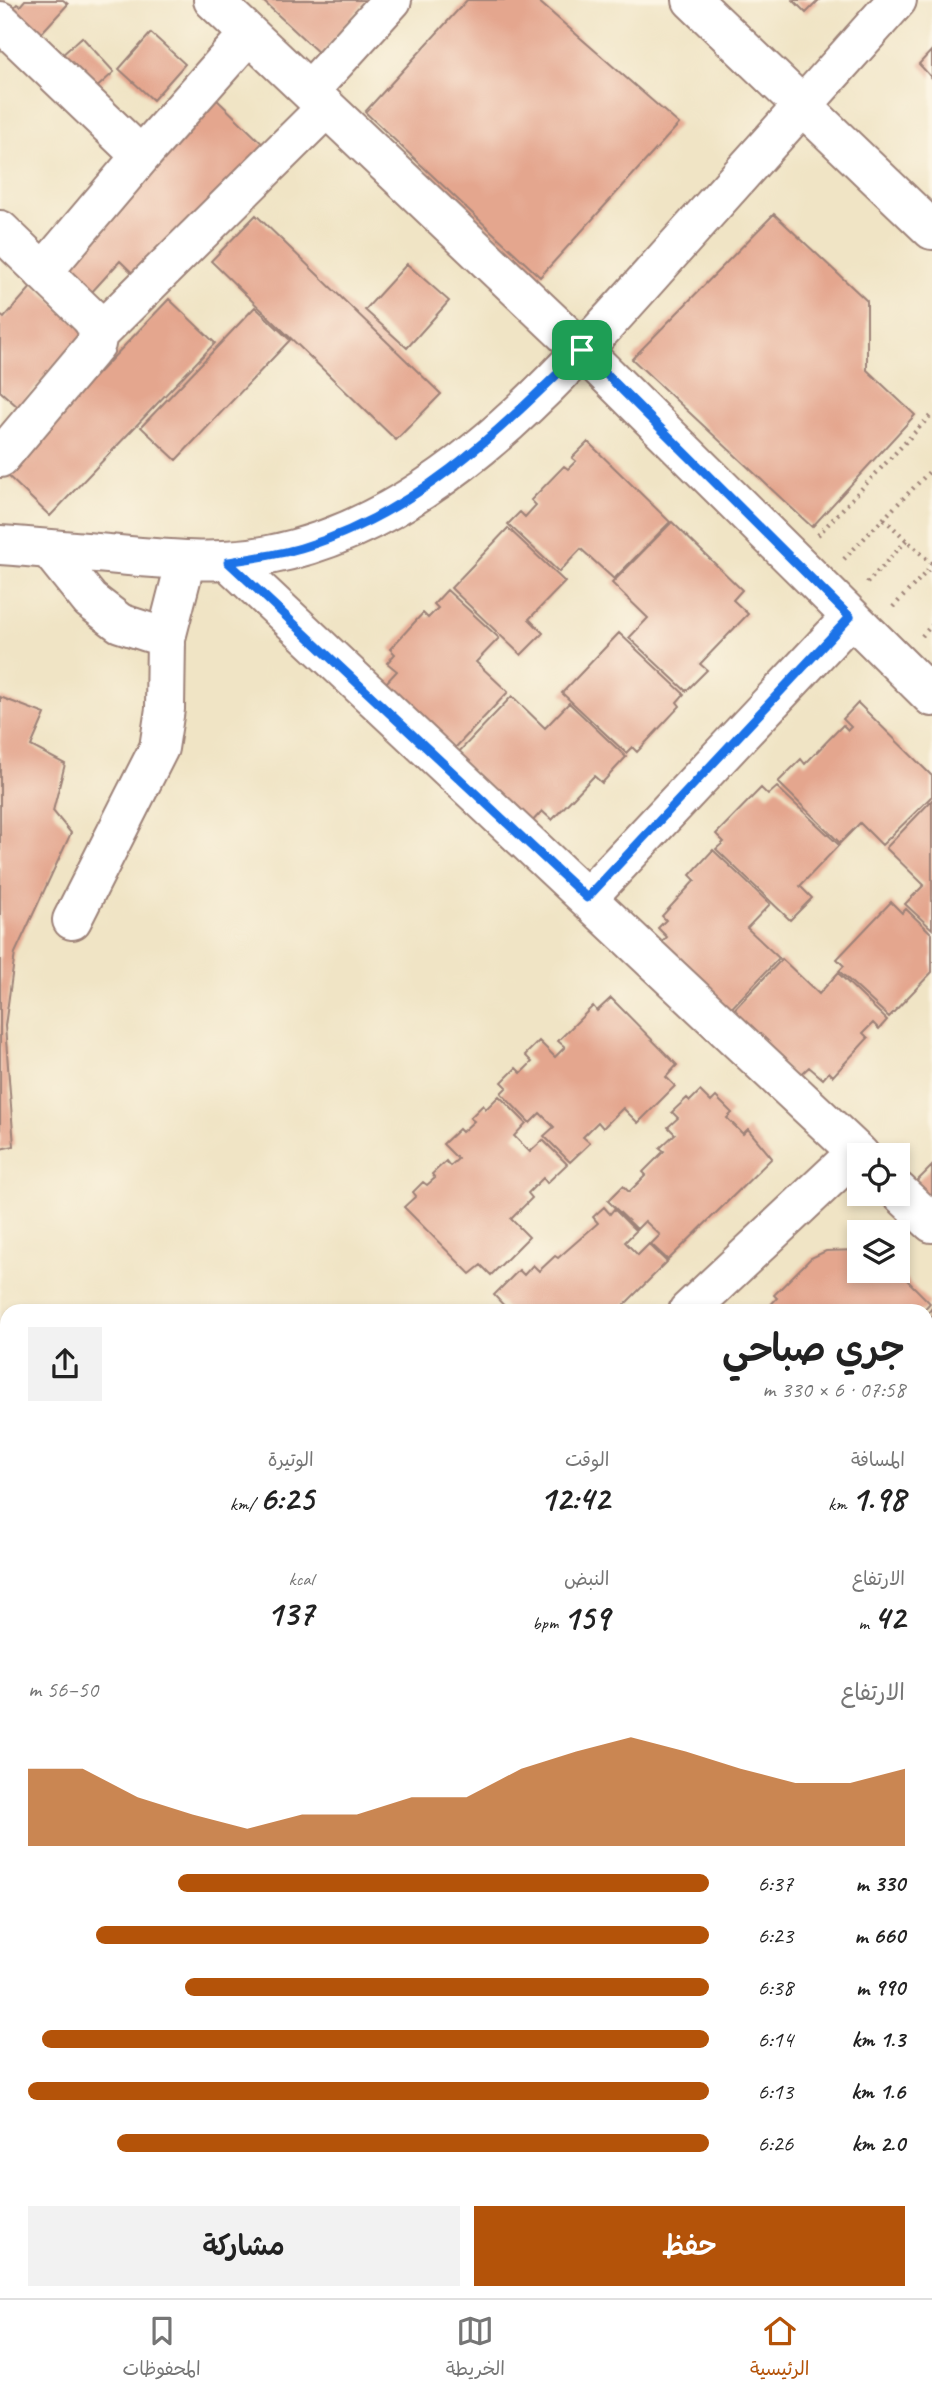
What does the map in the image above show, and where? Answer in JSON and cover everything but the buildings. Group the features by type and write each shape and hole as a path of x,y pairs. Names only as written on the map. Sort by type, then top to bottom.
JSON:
{"street":[{"path":"213,0 582,350 932,697"},
{"path":"98,334 318,99 392,0"},
{"path":"692,0 932,230"},
{"path":"0,545 228,562 300,548 340,534 405,502 503,427 582,350 897,0"},
{"path":"0,21 141,156"},
{"path":"43,272 249,34"},
{"path":"0,230 89,316 96,324 98,334 90,353 0,458"},
{"path":"49,549 90,600 120,623 166,638"},
{"path":"72,919 159,748 165,709 166,638 186,560"},
{"path":"228,562 847,1144"},
{"path":"587,898 846,613"},
{"path":"696,1304 847,1164"},
{"path":"910,1202 932,1223"}],"path":[{"path":"794,562 932,414"},
{"path":"843,560 932,469"},
{"path":"884,518 932,565 893,607"},
{"path":"846,613 907,540"}],"route":[{"path":"582,350 850,617 587,898 228,562 300,548 340,534 384,514 416,495 503,427 582,350"}]}
